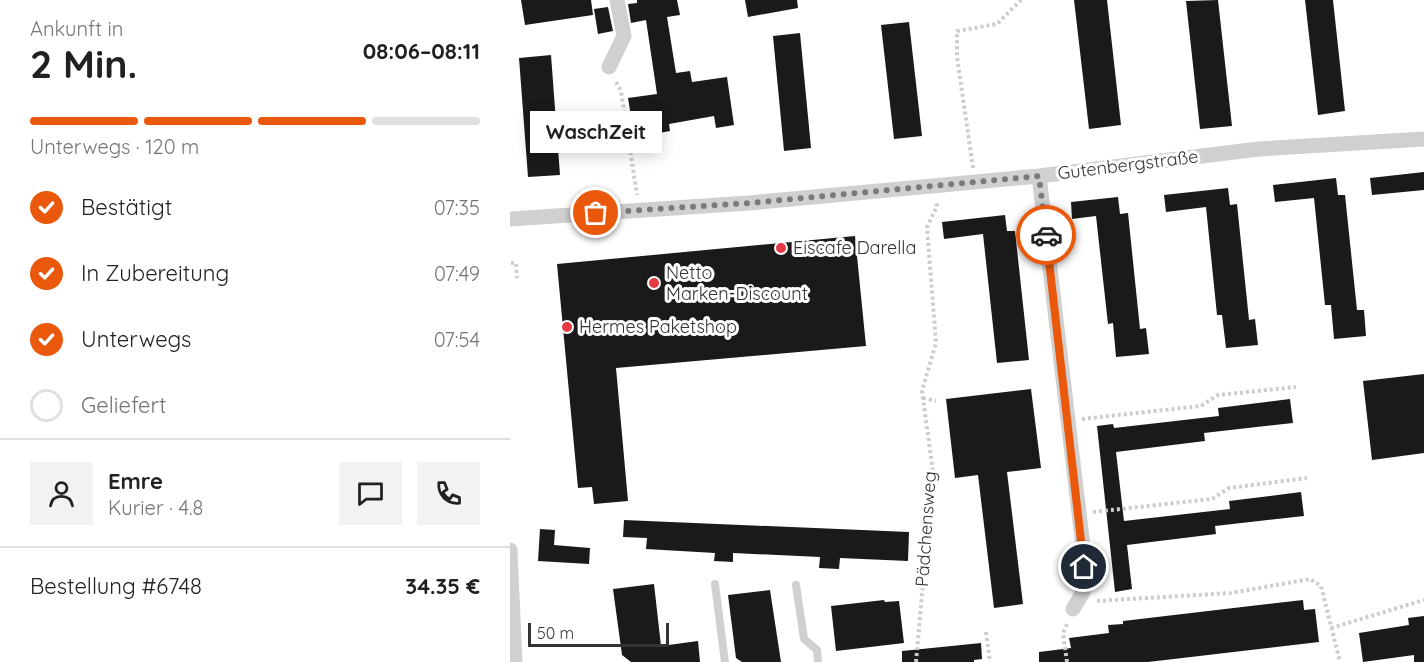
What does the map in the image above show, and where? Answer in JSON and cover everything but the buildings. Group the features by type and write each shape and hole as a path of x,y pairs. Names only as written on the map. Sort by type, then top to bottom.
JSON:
{"street":[{"path":"609,68 624,36 617,0"},
{"name":"Gutenbergstraße","path":"510,219 749,203 1039,176 1259,149 1424,139"},
{"path":"1039,176 1084,555 1083,592 1076,606"},
{"path":"510,550 515,662"}],"lane":[{"path":"715,584 725,662"},
{"path":"796,585 804,639 817,650 818,662"}],"path":[{"path":"975,182 972,148 957,57 957,31 998,24 1021,0"},
{"path":"609,68 621,92 636,176 639,210"},
{"name":"Pädchensweg","path":"916,662 933,472 922,391 936,343 927,227 937,206 933,186"},
{"path":"511,263 516,263 517,278"},
{"path":"1068,421 1202,405 1218,395 1296,387"},
{"path":"923,398 936,401"},
{"path":"1079,513 1212,499 1228,488 1307,478"},
{"path":"1067,662 1064,633 1076,606 1231,593 1310,579 1321,586 1340,662"},
{"path":"1331,628 1424,600"},
{"path":"986,632 990,662"}],"way so far":[{"path":"596,213 749,203 1039,176 1046,235"}],"place":[{"name":"WaschZeit","path":"596,213"},
{"name":"Eiscafe Darella","path":"781,248"},
{"name":"Netto Marken-Discount","path":"654,283"},
{"name":"Hermes Paketshop","path":"567,327"}],"route":[{"path":"1046,235 1084,567"}]}
